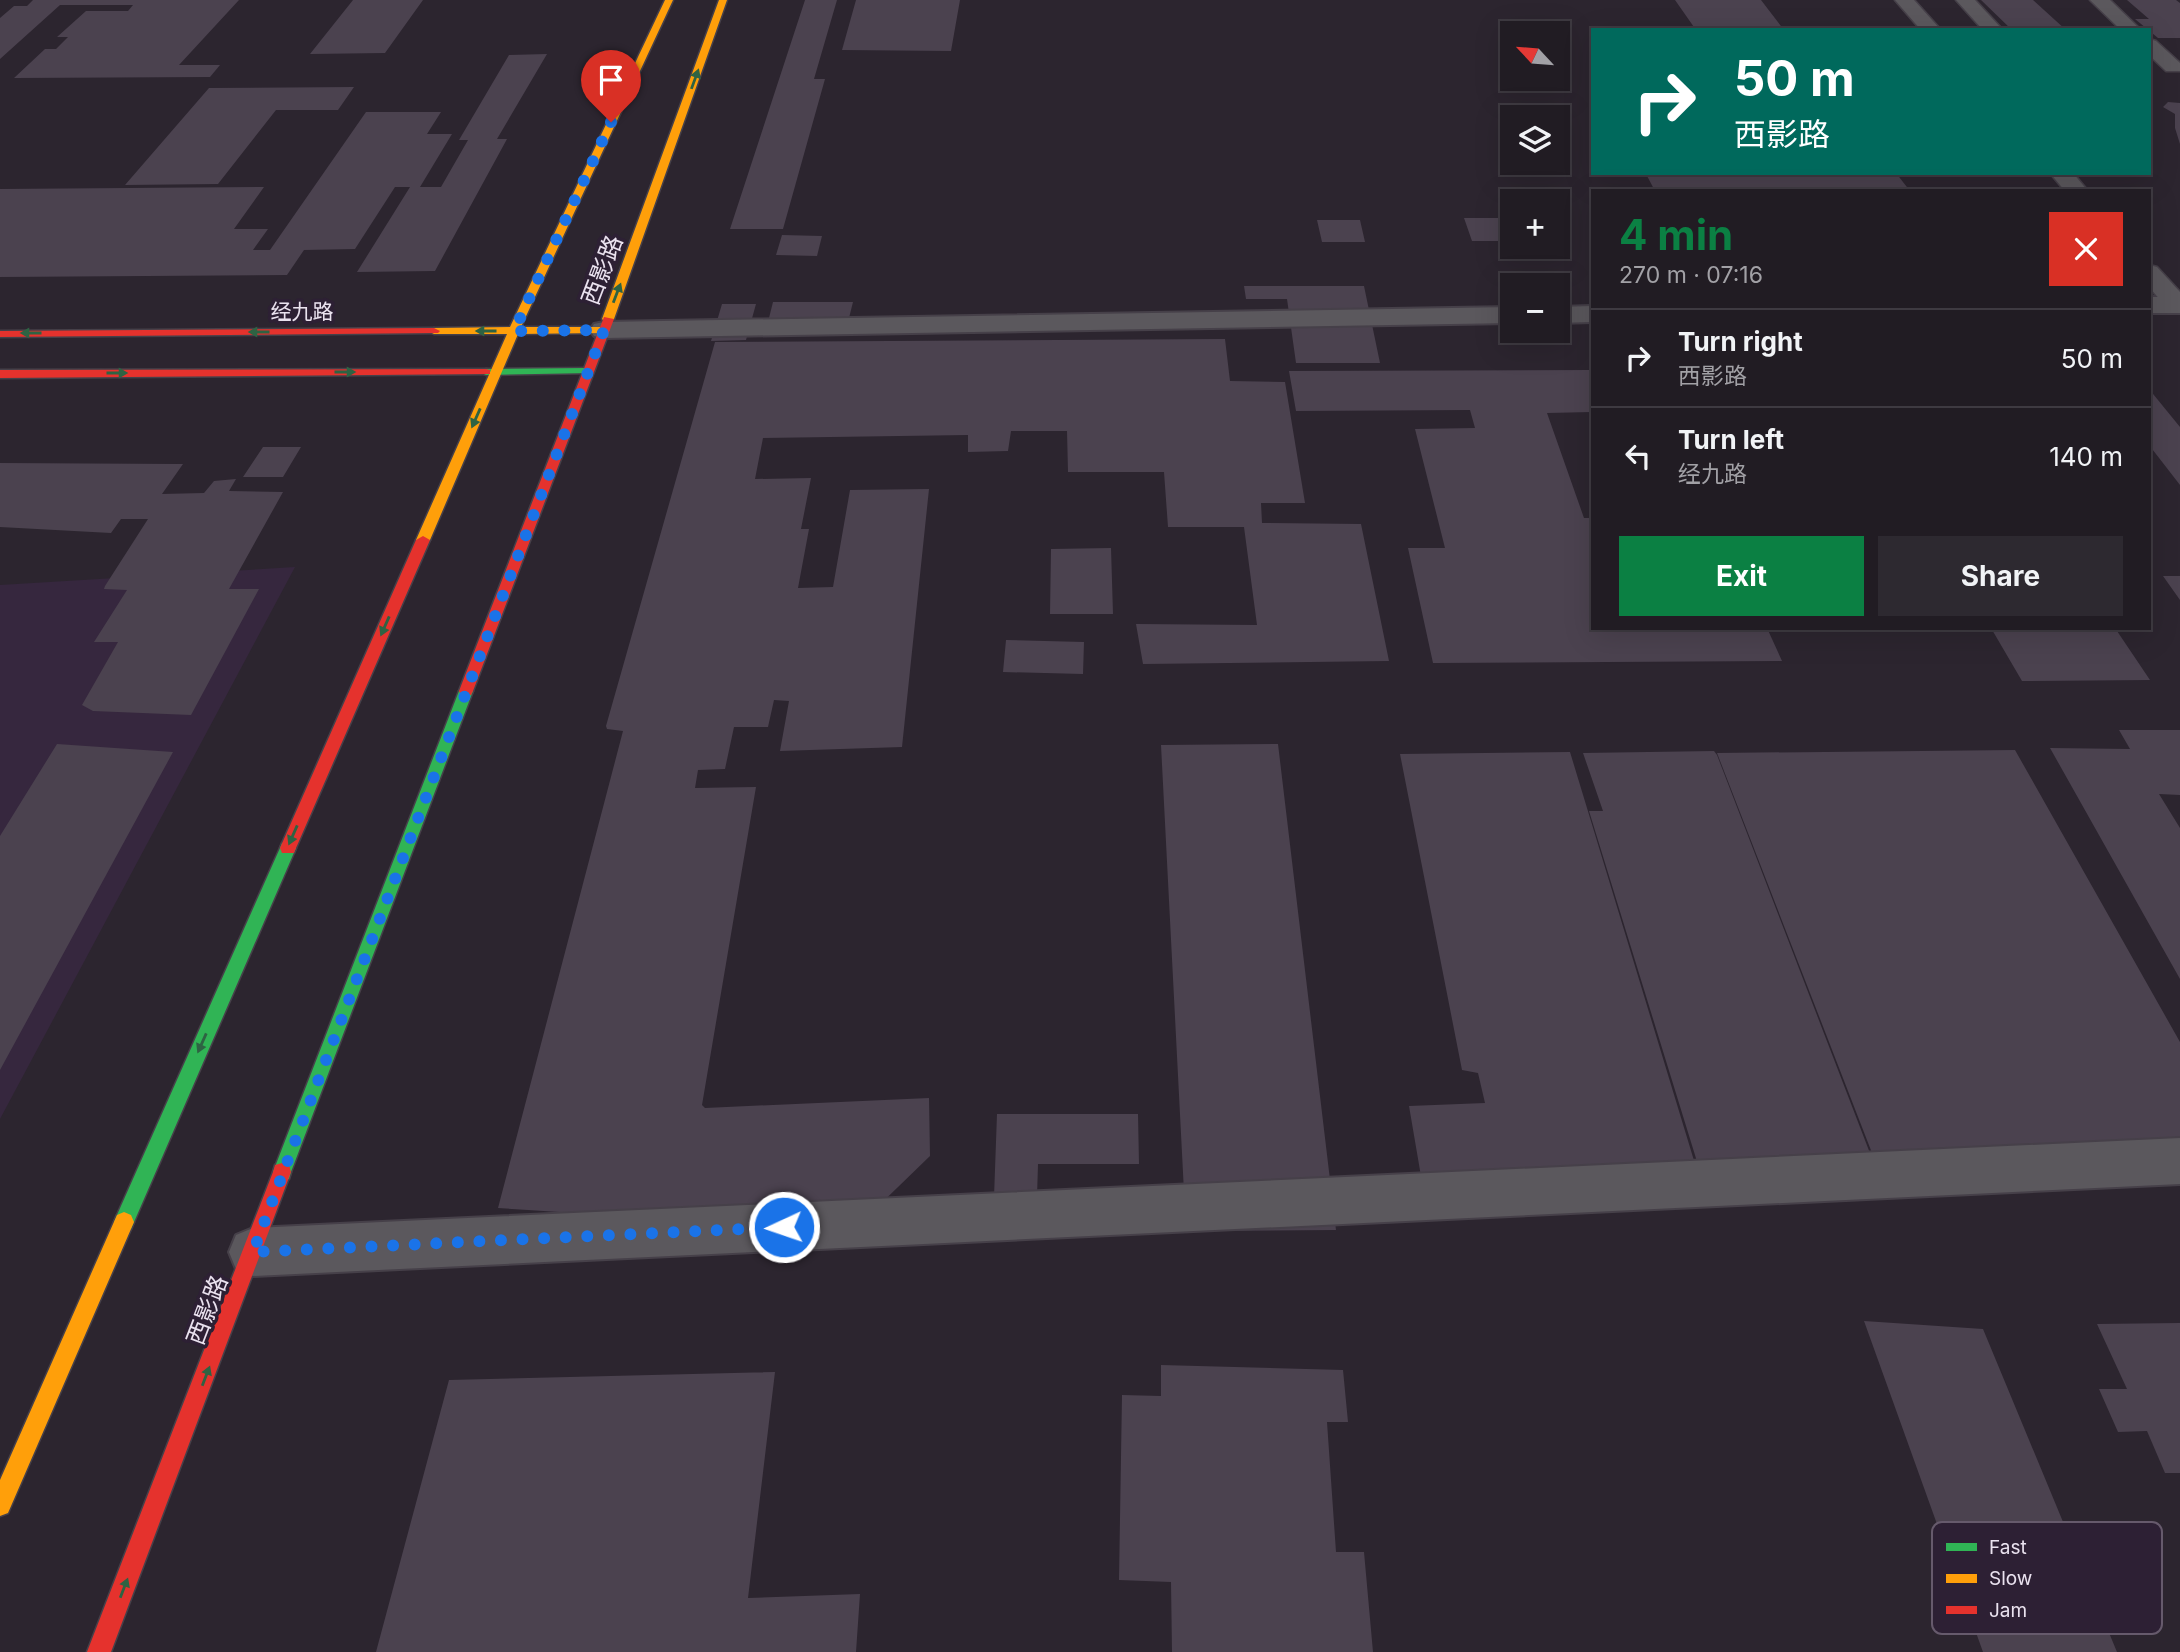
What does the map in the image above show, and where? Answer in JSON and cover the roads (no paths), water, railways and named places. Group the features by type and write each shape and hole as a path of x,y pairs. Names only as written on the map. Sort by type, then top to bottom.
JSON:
{"main road":[{"path":"0,1505 496,371 669,0"},
{"name":"西影路","path":"99,1652 604,330 723,0"},
{"name":"经九路","path":"0,334 604,330"},
{"path":"0,374 588,371"}],"street":[{"path":"2151,305 2179,304"},
{"path":"1570,314 1591,314"},
{"path":"604,330 1500,315"},
{"path":"253,1252 2180,1160"}],"lane":[{"path":"1904,0 1930,28"},
{"path":"1965,0 1992,28"},
{"path":"2099,0 2130,28"},
{"path":"2151,46 2177,66"},
{"path":"2151,67 2177,66"},
{"path":"2063,175 2075,189"},
{"path":"2151,274 2179,304"}]}
